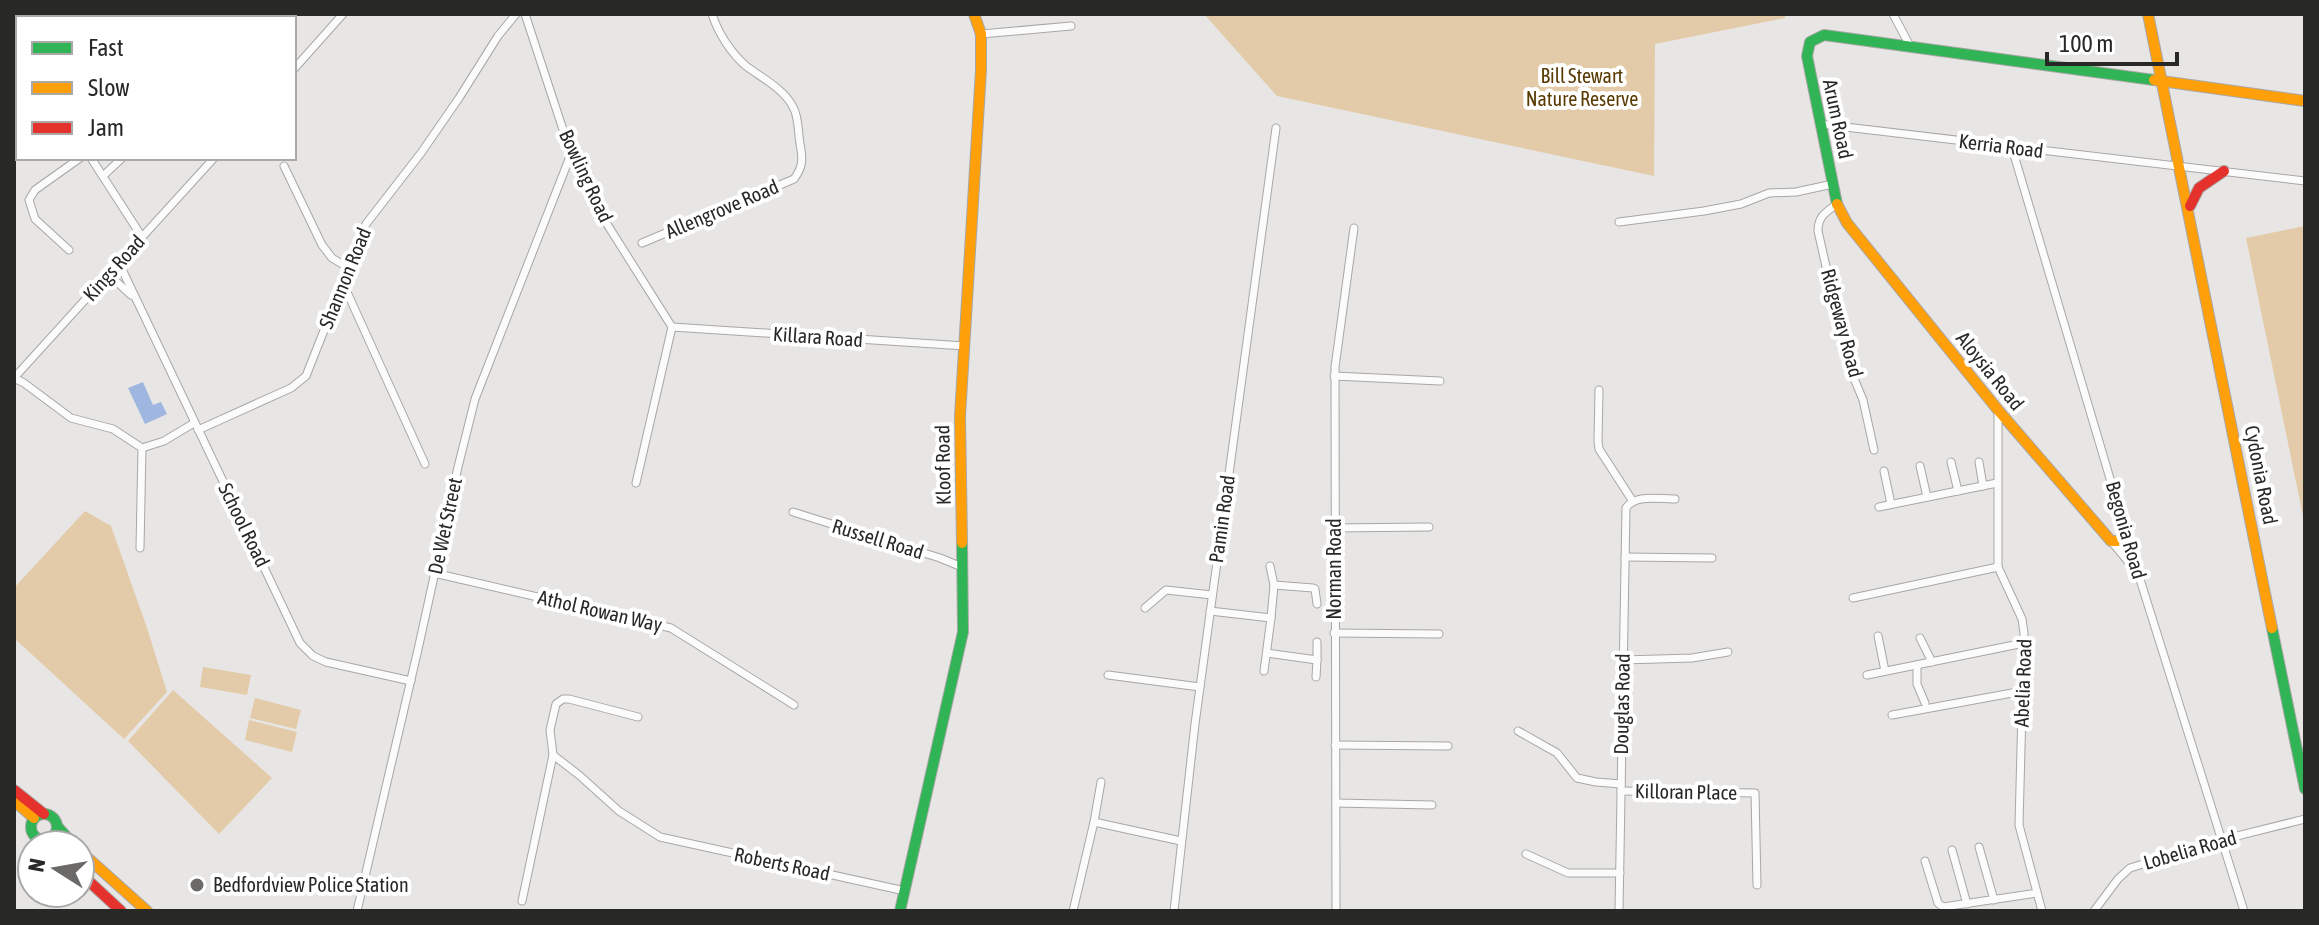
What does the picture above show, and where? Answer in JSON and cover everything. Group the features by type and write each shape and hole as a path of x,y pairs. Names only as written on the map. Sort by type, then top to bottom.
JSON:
{"street":[{"path":"296,67 343,14"},
{"name":"Shannon Road","path":"142,448 283,392 302,381 366,224 421,153 516,14"},
{"name":"Bowling Road","path":"525,14 571,154 600,213 672,327"},
{"name":"Allengrove Road","path":"642,243 794,179 801,170 803,160 794,108 734,53 721,35 712,14"},
{"name":"Kloof Road","path":"900,911 958,656 963,618 960,416 981,70 981,34 974,14"},
{"path":"1893,14 1910,46 2305,101"},
{"name":"Cydonia Road","path":"2148,14 2305,789"},
{"path":"981,34 1071,26"},
{"name":"Arum Road","path":"1837,204 1807,56 1810,42 1824,35 1910,46"},
{"name":"Kerria Road","path":"1820,124 2305,181"},
{"name":"Pamin Road","path":"1174,911 1200,687 1276,128"},
{"name":"Begonia Road","path":"2012,148 2138,573 2244,911"},
{"name":"De Wet Street","path":"357,911 475,399 571,154"},
{"path":"69,250 35,219 29,200 35,190 77,160"},
{"path":"92,160 142,237"},
{"path":"103,176 120,160"},
{"name":"Kings Road","path":"14,378 212,160"},
{"path":"284,166 322,245 332,258 347,267"},
{"path":"2189,208 2199,188 2224,171"},
{"path":"1619,222 1704,211 1741,204 1769,193 1796,192 1833,184"},
{"name":"Aloysia Road","path":"1837,204 1847,223 1998,410 2111,541"},
{"name":"Ridgeway Road","path":"1837,204 1823,213 1818,231 1848,364 1863,400 1874,450"},
{"name":"Norman Road","path":"1336,911 1334,376 1354,228"},
{"name":"School Road","path":"119,263 304,648 326,662 411,681"},
{"name":"School Road","path":"106,277 122,286 135,299"},
{"path":"342,281 425,464"},
{"path":"636,483 672,327"},
{"name":"Killara Road","path":"672,327 965,346"},
{"path":"1334,376 1440,381"},
{"path":"14,378 71,418 113,429 142,448 140,548"},
{"path":"1599,390 1599,449 1632,500 1675,499"},
{"name":"Abelia Road","path":"1998,410 1998,567 2022,619 2024,643 2019,825 2042,911"},
{"path":"1951,462 1958,491"},
{"path":"1979,462 1983,486"},
{"path":"1920,466 1927,497"},
{"path":"1884,471 1891,504"},
{"path":"1879,507 1997,483"},
{"name":"Douglas Road","path":"1619,911 1626,508 1632,500"},
{"name":"Russell Road","path":"793,512 962,567"},
{"path":"1334,528 1429,527"},
{"path":"2111,541 2129,541"},
{"path":"2111,541 2138,573"},
{"path":"1625,557 1712,558"},
{"path":"1264,671 1274,585 1270,566"},
{"path":"1853,598 1998,567"},
{"name":"Athol Rowan Way","path":"434,573 671,628 794,705"},
{"path":"1274,585 1313,588 1317,604"},
{"path":"1145,608 1166,590 1212,595"},
{"path":"1210,611 1271,618"},
{"path":"1334,633 1439,634"},
{"path":"1878,636 1885,671"},
{"path":"1920,638 1932,662"},
{"path":"1316,677 1317,642"},
{"path":"1867,675 2024,643"},
{"path":"1623,660 1679,659 1728,652"},
{"path":"1267,653 1317,660"},
{"path":"1917,665 1917,684 1925,703"},
{"path":"1108,675 1200,687"},
{"path":"1892,715 2023,691"},
{"path":"522,901 553,755 550,723 556,704 559,700 569,699 638,717"},
{"path":"1518,731 1557,753 1577,778 1621,788"},
{"path":"1335,745 1448,746"},
{"name":"Roberts Road","path":"553,755 619,811 660,837 905,891"},
{"path":"1073,911 1101,782"},
{"name":"Killoran Place","path":"1621,788 1755,793 1757,885"},
{"path":"14,790 39,816"},
{"path":"14,801 39,816 53,818 60,829"},
{"path":"1336,803 1432,805"},
{"path":"32,829 39,816"},
{"name":"Lobelia Road","path":"2094,911 2130,868 2221,840 2305,819"},
{"path":"1094,822 1181,841"},
{"path":"1979,847 1994,900"},
{"path":"1952,850 1967,904"},
{"path":"1526,854 1568,873 1620,873"},
{"path":"1925,861 1938,903 1943,907 2037,893"},
{"path":"96,865 147,911"},
{"path":"96,888 121,911"}],"green space":[{"name":"Bill Stewart Nature Reserve","path":"1204,14 1785,14 1785,18 1655,44 1654,176 1277,96"},
{"path":"2305,226 2305,526 2246,238"},
{"path":"85,511 111,526 167,692 124,739 14,638 14,588"},
{"path":"203,667 251,675 247,695 200,687"},
{"path":"173,690 272,778 219,834 128,741"},
{"path":"255,698 301,710 296,729 250,718"},
{"path":"249,720 297,732 292,752 245,740"}],"water":[{"path":"143,382 153,405 161,402 167,414 145,424 128,388"}],"traffic: fast":[{"path":"1837,204 1807,56 1810,42 1824,35 2154,80"},
{"path":"900,911 963,632 962,543"},
{"path":"2272,628 2305,789"},
{"path":"44,814 53,818 57,827 53,836 44,840 35,836 31,827 35,818 44,814"},
{"path":"57,826 60,829"}],"traffic: slow":[{"path":"962,543 960,416 981,70 981,34 974,14"},
{"path":"2148,14 2272,628"},
{"path":"2154,80 2305,101"},
{"path":"1837,204 1847,223 1998,410 2111,541 2129,541"},
{"path":"14,801 34,818"},
{"path":"96,865 147,911"}],"traffic: jam":[{"path":"2190,206 2199,188 2224,171"},
{"path":"14,790 44,814"},
{"path":"96,888 121,911"}],"place":[{"name":"Bedfordview Police Station","path":"197,885"}]}
